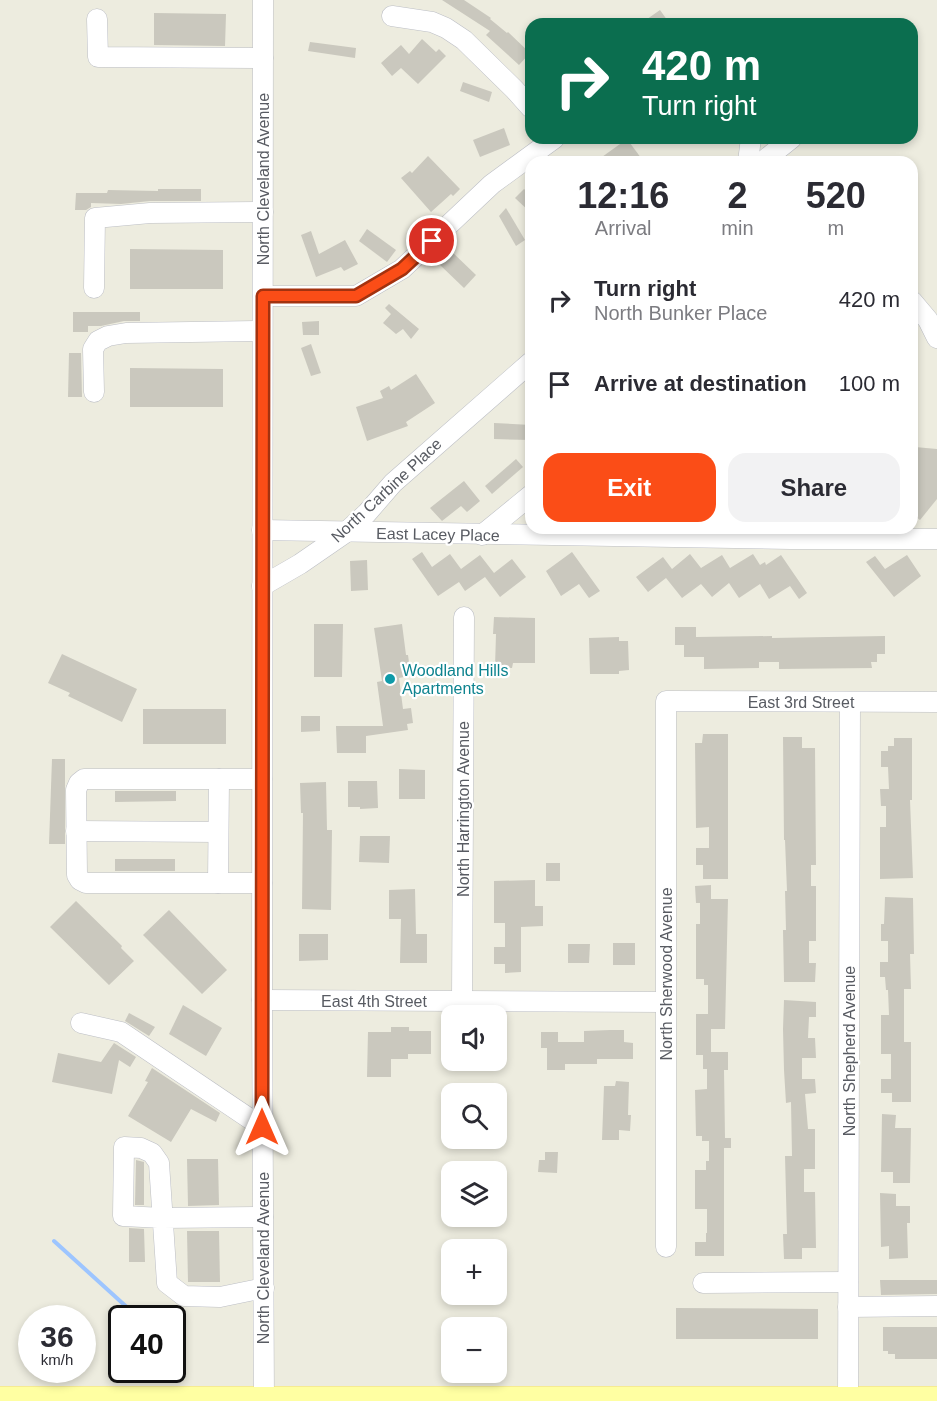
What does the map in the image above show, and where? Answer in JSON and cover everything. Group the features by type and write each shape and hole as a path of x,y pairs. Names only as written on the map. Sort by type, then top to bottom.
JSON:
{"main road":[{"path":"0,1401 937,1400"}],"street":[{"name":"North Cleveland Avenue","path":"263,0 262,1127 264,1401"},
{"path":"392,16 432,22 447,28 464,40 525,101"},
{"path":"97,19 98,57 263,58"},
{"path":"530,156 546,144"},
{"path":"770,156 784,144"},
{"path":"263,296 356,296 402,269 492,184 525,160"},
{"path":"93,288 95,218 150,213 263,212"},
{"path":"918,308 928,320 937,338"},
{"path":"93,392 93,349 98,341 108,336 126,333 262,331"},
{"name":"North Carbine Place","path":"262,586 300,564 345,533 367,513 393,483 525,367"},
{"path":"482,535 525,500"},
{"name":"East Lacey Place","path":"262,530 482,535 796,534 937,539"},
{"name":"North Harrington Avenue","path":"462,1001 464,617"},
{"name":"East 3rd Street","path":"666,702 937,702"},
{"name":"North Sherwood Avenue","path":"666,702 666,1247"},
{"name":"North Shepherd Avenue","path":"848,1400 850,702"},
{"path":"262,779 84,779 76,790 77,875 86,883 262,884"},
{"path":"218,883 219,779"},
{"path":"76,831 218,832"},
{"name":"East 4th Street","path":"262,1000 665,1002"},
{"path":"81,1023 121,1032 262,1127"},
{"path":"263,1217 163,1218 167,1283 184,1296 220,1298 264,1288"},
{"path":"703,1283 848,1282"},
{"path":"848,1307 937,1306"}],"building":[{"path":"442,0 464,0 508,32 525,48 525,58 519,65 486,35 490,31"},
{"path":"660,10 666,18 649,18"},
{"path":"154,13 226,14 225,46 154,45"},
{"path":"422,39 436,52 439,49 446,56 418,84 401,68 392,76 381,63 401,45 409,54"},
{"path":"310,42 356,48 355,58 308,51"},
{"path":"463,82 492,92 489,102 460,91"},
{"path":"504,128 510,145 480,157 473,140"},
{"path":"620,144 631,144 640,156 603,156"},
{"path":"428,156 460,189 431,212 401,178 410,171 412,173"},
{"path":"158,189 201,189 201,201 91,203 91,207 86,210 75,210 76,193 107,193 108,190 158,191"},
{"path":"525,190 525,207 515,198"},
{"path":"506,208 525,240 516,246 499,216"},
{"path":"367,229 396,250 387,262 359,241"},
{"path":"311,231 319,254 345,240 358,264 344,271 341,267 316,277 301,235"},
{"path":"130,249 223,250 223,289 130,289"},
{"path":"451,251 476,275 464,288 439,264"},
{"path":"389,304 419,329 411,339 403,329 396,334 383,323 391,314 385,308"},
{"path":"73,312 140,312 140,321 88,326 88,332 73,332"},
{"path":"319,321 319,335 303,335 302,322"},
{"path":"311,344 321,373 311,376 301,348"},
{"path":"69,353 81,353 82,397 68,397"},
{"path":"130,368 223,369 223,407 130,407"},
{"path":"416,374 435,403 406,422 408,426 367,441 356,407 383,398 380,391 389,386 391,390"},
{"path":"494,423 525,425 525,440 494,439"},
{"path":"918,447 937,449 937,499 920,520 918,518"},
{"path":"516,459 523,467 492,494 485,486"},
{"path":"464,481 480,501 467,512 461,506 442,521 430,508"},
{"path":"422,552 432,567 450,554 461,569 480,555 494,573 512,559 526,577 500,597 485,577 465,591 459,582 438,596 412,559"},
{"path":"572,552 600,591 589,598 579,584 561,596 546,571"},
{"path":"690,554 701,568 722,555 730,568 753,554 760,565 765,562 766,565 781,555 807,593 799,599 790,586 769,599 760,584 739,598 729,583 712,597 701,584 682,598 666,578 648,592 636,577 663,557 672,569"},
{"path":"907,555 921,576 894,597 866,562 875,556 885,569"},
{"path":"367,560 368,590 351,591 350,561"},
{"path":"494,617 535,618 535,663 513,663 512,668 495,667"},
{"path":"314,624 343,624 342,677 314,677"},
{"name":"Woodland Hills Apartments","path":"402,624 410,670 404,671 404,677 399,678 403,709 411,708 413,723 407,724 408,730 366,736 366,753 337,753 336,726 383,726 377,682 382,681 374,628"},
{"path":"675,627 696,627 696,637 885,636 885,654 877,654 877,662 871,662 872,668 779,669 779,662 759,662 759,668 704,669 704,657 684,657 684,645 675,645"},
{"path":"619,637 619,641 628,641 629,670 619,671 619,674 590,674 589,638"},
{"path":"62,654 137,689 122,722 68,696 70,693 48,683"},
{"path":"143,709 226,709 226,744 143,744"},
{"path":"301,716 320,716 320,731 301,732"},
{"path":"703,734 728,734 728,879 703,879 703,865 696,865 696,848 709,848 709,827 696,828 695,743 702,743"},
{"path":"783,737 802,737 802,748 815,748 816,865 811,865 811,886 816,886 816,941 809,941 809,963 816,963 815,982 784,982 783,930 786,930 785,891 787,891"},
{"path":"894,738 912,738 912,800 910,800 913,878 880,879 880,827 886,827 886,806 881,806 880,789 889,789 888,767 881,767 881,751 888,751 888,746 894,746"},
{"path":"52,759 65,759 65,844 49,844"},
{"path":"399,769 425,770 425,799 399,799"},
{"path":"348,781 377,781 378,808 348,807"},
{"path":"326,782 327,830 332,830 331,910 302,909 303,813 301,813 300,783"},
{"path":"115,791 176,791 176,801 115,802"},
{"path":"360,836 390,836 389,863 359,862"},
{"path":"115,859 175,859 175,871 115,871"},
{"path":"546,863 560,863 560,881 546,881"},
{"path":"535,880 535,906 543,906 543,926 521,927 521,972 505,973 505,964 494,964 494,947 505,947 505,923 494,923 494,881"},
{"path":"711,885 711,899 728,899 725,1029 711,1029 711,1052 728,1052 728,1070 724,1070 725,1138 731,1138 731,1148 724,1148 724,1256 695,1256 695,1242 706,1242 707,1209 695,1209 695,1170 706,1170 706,1161 709,1161 709,1141 702,1141 702,1136 696,1136 695,1090 707,1089 707,1069 703,1069 703,1055 696,1055 696,1014 708,1014 708,985 704,985 704,979 696,979 696,924 700,924 700,903 696,903 695,886"},
{"path":"415,889 416,934 427,934 427,963 400,963 401,919 389,919 389,890"},
{"path":"885,897 913,898 914,954 910,954 911,989 904,989 904,1042 911,1042 911,1102 892,1102 892,1093 881,1093 881,1079 891,1079 891,1054 881,1054 881,1015 889,1015 885,977 880,977 880,962 888,962 888,941 881,941"},
{"path":"76,901 134,961 109,985 50,927"},
{"path":"169,910 227,970 202,994 143,935"},
{"path":"299,934 328,934 328,960 299,961"},
{"path":"613,943 635,943 635,965 613,965"},
{"path":"568,944 590,944 589,963 568,963"},
{"path":"784,1000 816,1002 816,1017 809,1017 808,1038 815,1038 816,1058 802,1058 802,1079 815,1079 816,1093 805,1094 808,1129 815,1129 815,1169 804,1169 804,1192 815,1192 816,1248 802,1248 802,1259 784,1259 783,1234 787,1234 785,1156 792,1156 791,1102 786,1103 784,1070"},
{"path":"183,1005 222,1028 206,1056 169,1034"},
{"path":"129,1013 155,1027 149,1036 125,1021"},
{"path":"391,1027 409,1027 409,1031 431,1031 431,1054 408,1054 408,1059 391,1059 391,1077 367,1077 368,1032 391,1032"},
{"path":"624,1030 624,1042 633,1043 633,1059 597,1059 597,1064 565,1064 565,1070 547,1070 547,1048 541,1048 541,1032 558,1032 558,1042 584,1042 584,1031"},
{"path":"114,1043 136,1057 130,1067 119,1060 112,1094 52,1082 58,1053 101,1062"},
{"path":"152,1068 220,1113 216,1122 191,1109 171,1142 128,1116 148,1082 145,1081"},
{"path":"616,1081 629,1082 630,1131 619,1130 619,1140 602,1140 604,1086 615,1086"},
{"path":"882,1114 896,1115 895,1128 911,1128 910,1183 893,1183 893,1172 881,1172"},
{"path":"545,1152 558,1152 557,1173 538,1172 539,1160 545,1160"},
{"path":"187,1159 218,1159 219,1205 188,1206"},
{"path":"136,1160 144,1162 144,1205 135,1205"},
{"path":"880,1193 896,1194 896,1206 910,1206 910,1223 907,1223 908,1258 889,1259 889,1246 881,1247"},
{"path":"129,1228 144,1229 145,1262 129,1262"},
{"path":"187,1231 219,1231 220,1282 188,1282"},
{"path":"880,1280 937,1280 937,1294 881,1295"},
{"path":"676,1308 818,1309 818,1339 676,1339"},
{"path":"883,1327 937,1327 937,1359 895,1359 895,1354 883,1351"}],"waterway":[{"path":"54,1241 124,1305"}],"place":[{"name":"Woodland Hills Apartments","path":"390,679"}],"route":[{"path":"262,1127 263,296 356,296 402,269 432,241"}]}
